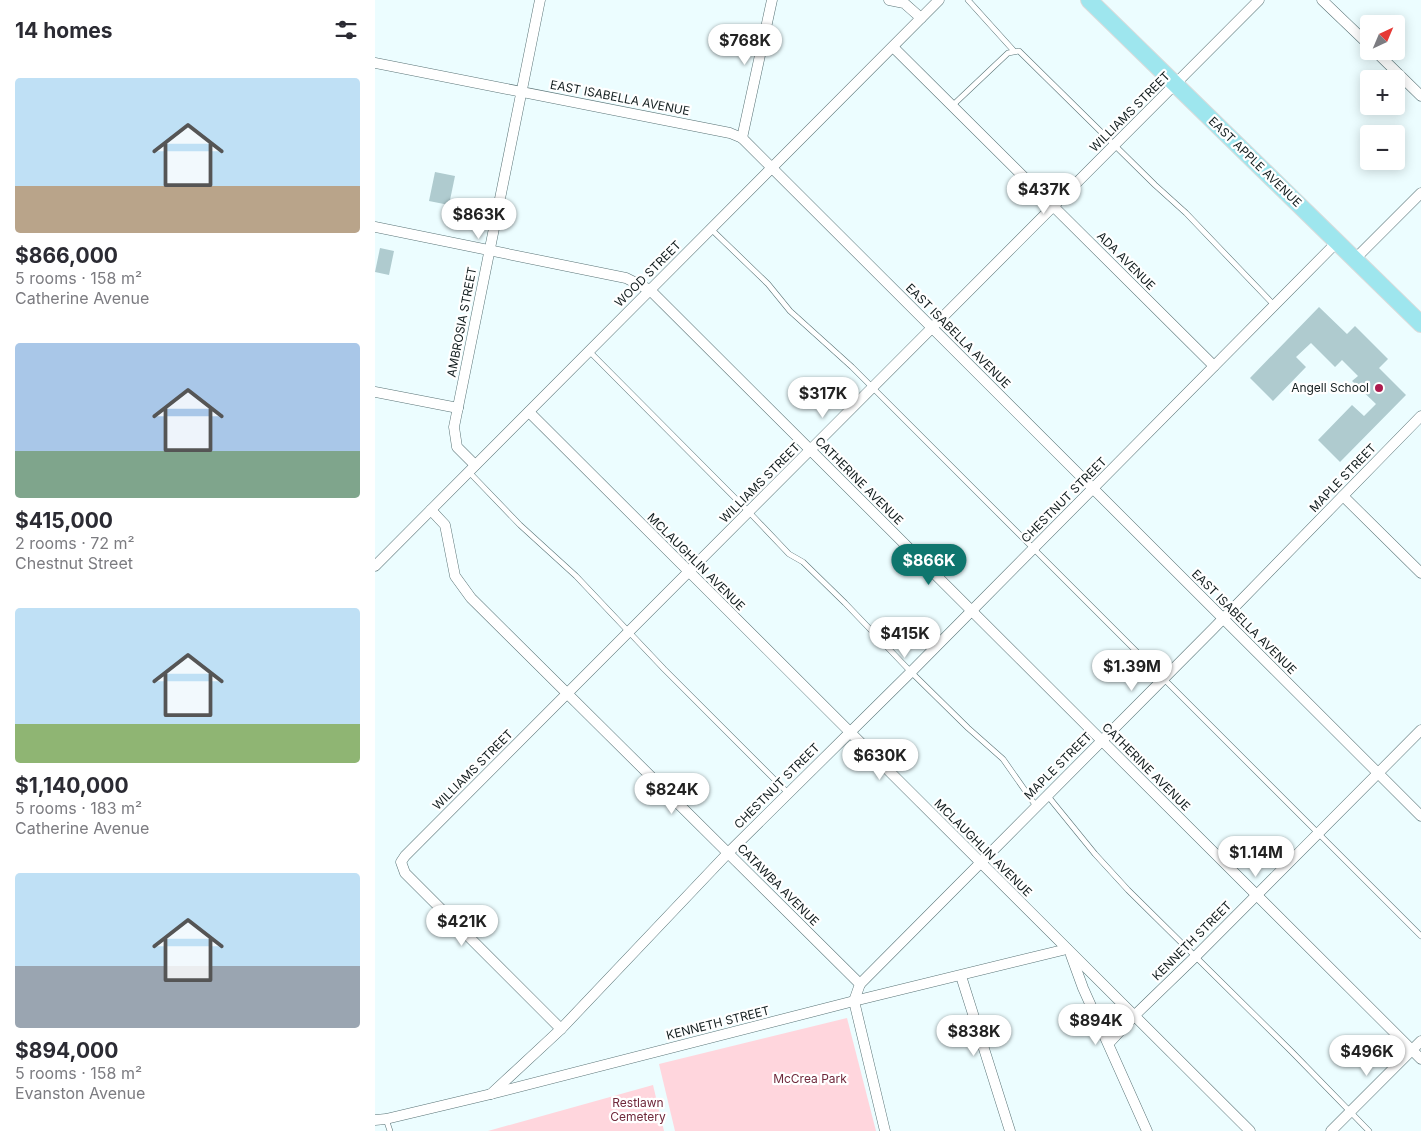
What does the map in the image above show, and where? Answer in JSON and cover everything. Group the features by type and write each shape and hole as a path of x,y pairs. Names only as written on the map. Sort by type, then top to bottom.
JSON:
{"main road":[{"name":"EAST APPLE AVENUE","path":"1089,0 1421,324"}],"street":[{"name":"AMBROSIA STREET","path":"472,469 457,447 454,427 540,0"},
{"path":"742,138 772,0"},
{"path":"889,0 904,3 921,18"},
{"name":"WOOD STREET","path":"375,566 939,0"},
{"name":"WILLIAMS STREET","path":"561,1029 405,873 401,862 405,856 1259,0"},
{"path":"1322,0 1360,36"},
{"name":"ADA AVENUE","path":"893,47 1214,366"},
{"path":"1384,60 1421,96"},
{"name":"EAST ISABELLA AVENUE","path":"375,63 730,133 742,138 1421,816"},
{"path":"1355,259 1421,193"},
{"name":"CATHERINE AVENUE","path":"375,226 626,278 650,290 1421,1059"},
{"name":"CHESTNUT STREET","path":"491,1094 561,1029 728,853 911,672 1337,242"},
{"path":"375,392 458,408"},
{"name":"MCLAUGHLIN AVENUE","path":"529,412 1250,1131"},
{"name":"MAPLE STREET","path":"859,984 1163,679 1421,416"},
{"path":"1343,496 1421,573"},
{"name":"CATAWBA AVENUE","path":"431,510 445,525 455,576 471,598 859,984"},
{"name":"KENNETH STREET","path":"1109,1043 1421,730"},
{"path":"1069,951 1083,988 1147,1131"},
{"name":"KENNETH STREET","path":"375,1120 491,1094 854,1001 1069,951"},
{"path":"961,976 1010,1131"},
{"path":"859,984 854,1001 885,1131"},
{"path":"1331,1131 1421,1041"}],"lane":[{"path":"968,0 1014,51"},
{"path":"952,107 1008,53 1019,51 1155,184 1187,212 1274,305"},
{"path":"711,228 768,284 790,311 852,367 1421,936"},
{"path":"589,352 789,554 803,562 980,740 1003,759 1036,806"},
{"path":"472,469 526,531 576,576 664,669 788,793"},
{"path":"1047,795 1121,883 1369,1131"},
{"path":"386,1119 390,1131"}],"green space":[{"name":"McCrea Park","path":"847,1018 876,1131 675,1131 659,1064"},
{"name":"Restlawn Cemetery","path":"653,1085 664,1131 488,1131"}],"building":[{"path":"435,172 455,176 449,205 429,201"},
{"path":"380,248 394,251 389,275 375,272"},
{"name":"Angell School","path":"1319,307 1347,334 1355,326 1388,359 1379,368 1406,395 1340,462 1318,440 1352,405 1364,416 1376,404 1352,381 1358,376 1342,360 1335,367 1311,343 1296,357 1306,367 1273,401 1250,378"}],"place":[{"name":"Angell School","path":"1379,388"}]}
